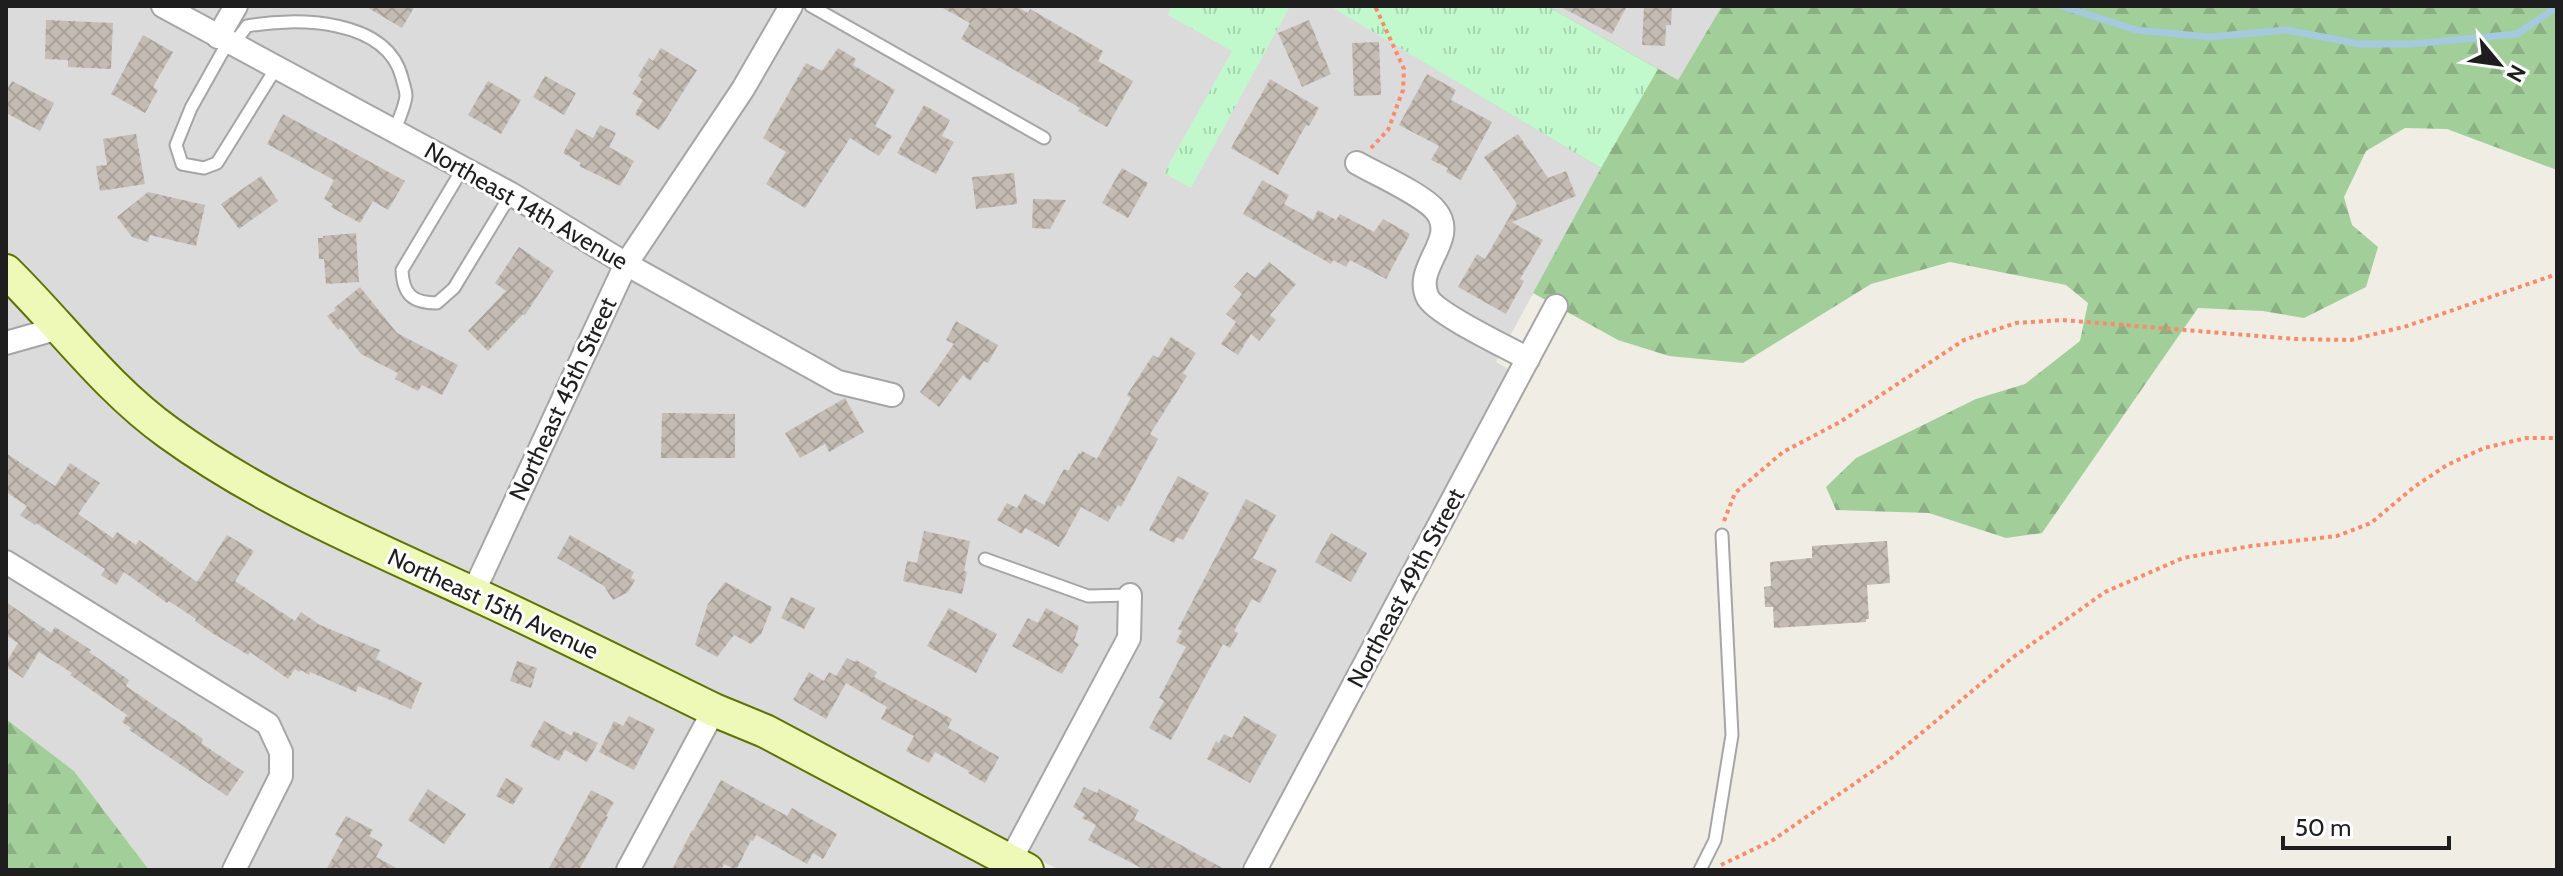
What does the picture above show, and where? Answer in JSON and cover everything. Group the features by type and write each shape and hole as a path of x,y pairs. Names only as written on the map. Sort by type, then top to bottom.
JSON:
{"street":[{"name":"Northeast 14th Avenue","path":"163,6 511,194 626,264 838,382 892,395"},
{"path":"226,41 236,6"},
{"name":"Northeast 45th Street","path":"473,593 626,264 743,89 791,6"},
{"path":"1357,163 1428,203 1441,218 1442,239 1425,277 1427,297 1433,305 1528,359"},
{"name":"Northeast 15th Avenue","path":"6,271 101,373 166,431 218,466 309,516 714,710 765,731 1019,865"},
{"name":"Northeast 49th Street","path":"1255,870 1556,306"},
{"path":"6,343 59,328"},
{"path":"6,562 268,724 281,752 281,776 234,870"},
{"path":"1019,865 1129,638 1130,595"},
{"path":"628,870 714,710"}],"lane":[{"path":"811,6 1044,138"},
{"path":"276,68 217,163 204,168 182,164 176,145 191,108 226,41 247,26 287,22 342,28 371,38 387,48 399,68 406,94 395,131"},
{"path":"463,168 402,270 410,296 421,303 437,303 454,288 511,194"},
{"path":"1700,870 1715,840 1732,735 1722,535"},
{"path":"985,559 1088,596 1130,595"}],"path":[{"path":"1357,163 1388,130 1403,90 1404,69 1375,6"},
{"path":"1722,535 1725,516 1735,493 1783,452 1840,422 1964,340 2016,323 2062,320 2295,339 2351,340 2407,326 2557,274"},
{"path":"1712,870 1773,840 1890,759 2012,658 2105,592 2183,558 2337,536 2371,523 2414,487 2447,465 2484,448 2526,438 2557,438"}],"shaded area":[{"path":"6,6 1722,6 1678,80 1657,69 1601,168 1496,362 1508,369 1241,870 1059,870 1027,853 1017,870 149,870 74,771 6,719"}],"green space":[{"path":"1171,6 1290,6 1191,188 1164,173 1232,51 1168,15"},
{"path":"1330,6 1547,6 1658,69 1601,168"},
{"path":"1547,6 1678,80 1722,6 2557,6 2557,170 2447,129 2405,128 2366,151 2344,197 2352,225 2378,247 2366,287 2304,318 2263,311 2198,308 2042,533 2006,538 1929,513 1836,510 1826,487 1856,458 1976,399 2025,384 2080,341 2088,303 2066,285 1950,262 1871,284 1743,363 1669,356 1618,340 1533,293 1601,168 1403,49"},
{"path":"6,719 74,771 149,870 6,870"}],"building":[{"path":"365,6 415,6 402,28"},
{"path":"939,6 1016,6 1028,13 1030,9 1103,51 1098,61 1133,81 1107,127 961,39 970,23"},
{"path":"1559,6 1627,6 1612,34"},
{"path":"1644,6 1672,6 1671,25 1666,25 1665,46 1642,45"},
{"path":"46,20 113,23 111,69 68,67 68,60 45,59"},
{"path":"1309,20 1331,74 1302,87 1278,33"},
{"path":"143,35 173,52 153,87 158,90 145,113 111,94"},
{"path":"1379,42 1381,95 1354,96 1352,43"},
{"path":"661,48 697,70 659,130 635,114 643,100 632,94 642,79 638,76 649,58 653,61"},
{"path":"838,48 856,59 853,65 895,90 875,126 892,136 879,156 850,138 805,208 766,184 786,152 763,138 806,63 822,71"},
{"path":"1427,74 1456,90 1451,100 1492,122 1461,180 1446,172 1448,168 1431,160 1439,146 1399,125"},
{"path":"545,76 576,93 564,115 533,97"},
{"path":"1270,79 1319,108 1278,175 1231,148"},
{"path":"12,81 54,103 40,131 6,113 6,91"},
{"path":"488,81 521,100 501,134 468,115"},
{"path":"924,105 950,120 942,136 954,142 936,174 897,153"},
{"path":"283,114 405,181 388,210 373,201 360,223 331,207 333,204 324,199 334,180 267,144"},
{"path":"600,125 616,133 609,147 634,161 620,186 579,166 581,163 563,153 576,129 593,138"},
{"path":"136,134 145,184 100,191 96,166 107,165 103,139"},
{"path":"1518,134 1548,178 1566,171 1576,196 1512,222 1543,240 1520,279 1524,281 1506,314 1458,287 1477,254 1485,259 1517,204 1484,157"},
{"path":"1122,168 1148,183 1128,218 1102,203"},
{"path":"1014,173 1017,204 976,209 972,177"},
{"path":"261,176 278,201 239,229 221,204"},
{"path":"1262,180 1289,195 1284,204 1313,220 1318,210 1336,220 1340,214 1374,232 1383,219 1410,234 1386,279 1350,260 1346,267 1333,260 1331,264 1243,214"},
{"path":"148,192 205,205 196,246 150,235 148,242 132,237 117,217"},
{"path":"1033,199 1066,200 1050,229 1032,228"},
{"path":"356,233 359,282 326,284 324,259 319,259 318,238"},
{"path":"519,247 554,271 525,315 488,351 468,331 506,291 495,283"},
{"path":"1269,262 1296,284 1270,315 1276,320 1259,341 1251,334 1238,355 1221,344 1236,322 1226,314 1242,294 1234,287 1247,272 1255,278"},
{"path":"360,287 397,333 458,365 442,395 422,385 418,391 395,379 398,373 361,354 341,328 338,330 327,316"},
{"path":"956,321 998,345 988,363 984,361 970,381 963,375 939,407 920,392 954,344 946,340"},
{"path":"1171,337 1196,353 1183,373 1187,376 1150,434 1158,439 1121,507 1118,505 1108,522 1081,507 1059,547 1025,528 1022,534 997,520 1007,503 1017,508 1025,494 1044,505 1064,469 1068,471 1082,451 1097,459 1131,398 1127,395 1153,355 1158,358"},
{"path":"845,398 864,432 829,452 825,444 800,458 785,433"},
{"path":"662,413 735,414 735,458 661,458"},
{"path":"6,453 55,486 70,463 100,483 78,514 113,538 117,532 136,545 139,540 197,582 227,535 254,551 235,581 295,621 301,612 320,625 380,650 376,659 422,683 411,709 358,686 356,692 310,672 309,675 295,669 288,679 250,652 248,655 212,633 124,572 116,585 101,575 105,569 20,515 27,506 6,492"},
{"path":"1178,476 1209,493 1183,540 1177,537 1174,543 1149,530"},
{"path":"1246,499 1276,515 1253,558 1277,570 1260,603 1252,599 1234,631 1238,633 1230,648 1223,644 1171,740 1149,728 1164,701 1159,698 1186,647 1176,642 1182,631 1178,629"},
{"path":"924,531 970,541 962,594 903,581 907,561 917,563"},
{"path":"1331,533 1367,553 1351,582 1315,562"},
{"path":"570,535 634,572 631,578 635,580 628,592 613,600 604,586 557,558"},
{"path":"1887,541 1890,583 1867,585 1869,619 1866,622 1774,628 1773,607 1765,607 1764,587 1771,586 1770,562 1812,558 1812,546"},
{"path":"725,582 772,607 761,634 751,644 734,635 717,657 695,645 708,604"},
{"path":"791,597 815,608 804,629 781,618"},
{"path":"6,602 51,633 55,627 91,650 89,652 129,680 126,686 203,739 201,743 244,772 227,796 129,730 131,728 122,722 127,715 39,652 23,678 6,667 18,643 6,635"},
{"path":"949,608 997,634 976,673 927,646"},
{"path":"1046,608 1079,626 1074,641 1079,644 1062,674 1012,646 1028,618 1038,623"},
{"path":"847,658 877,672 874,677 952,719 948,728 999,757 985,783 935,752 929,763 906,751 914,736 881,719 887,707 846,683 826,719 793,700 809,672 824,681 829,672 836,676"},
{"path":"517,661 537,668 531,688 510,681"},
{"path":"629,716 655,729 634,770 599,752 614,721 623,726"},
{"path":"1244,716 1277,735 1250,783 1207,759 1216,741 1219,743 1224,734 1232,738"},
{"path":"544,721 572,736 559,761 530,746"},
{"path":"574,731 598,743 587,762 565,750"},
{"path":"506,778 523,788 513,805 496,796"},
{"path":"721,780 787,816 792,808 837,834 823,859 813,853 807,864 756,835 736,870 724,864 721,870 672,870"},
{"path":"1084,787 1097,793 1099,789 1139,810 1134,819 1226,870 1145,870 1088,840 1096,825 1082,818 1085,814 1073,807"},
{"path":"428,789 466,814 444,844 408,820"},
{"path":"591,790 614,802 608,817 579,870 548,870"},
{"path":"346,816 373,830 369,836 383,844 376,857 400,870 326,870 343,839 335,835"}],"waterway":[{"path":"2062,6 2136,30 2209,37 2286,30 2360,44 2411,44 2517,34 2557,7"}]}
